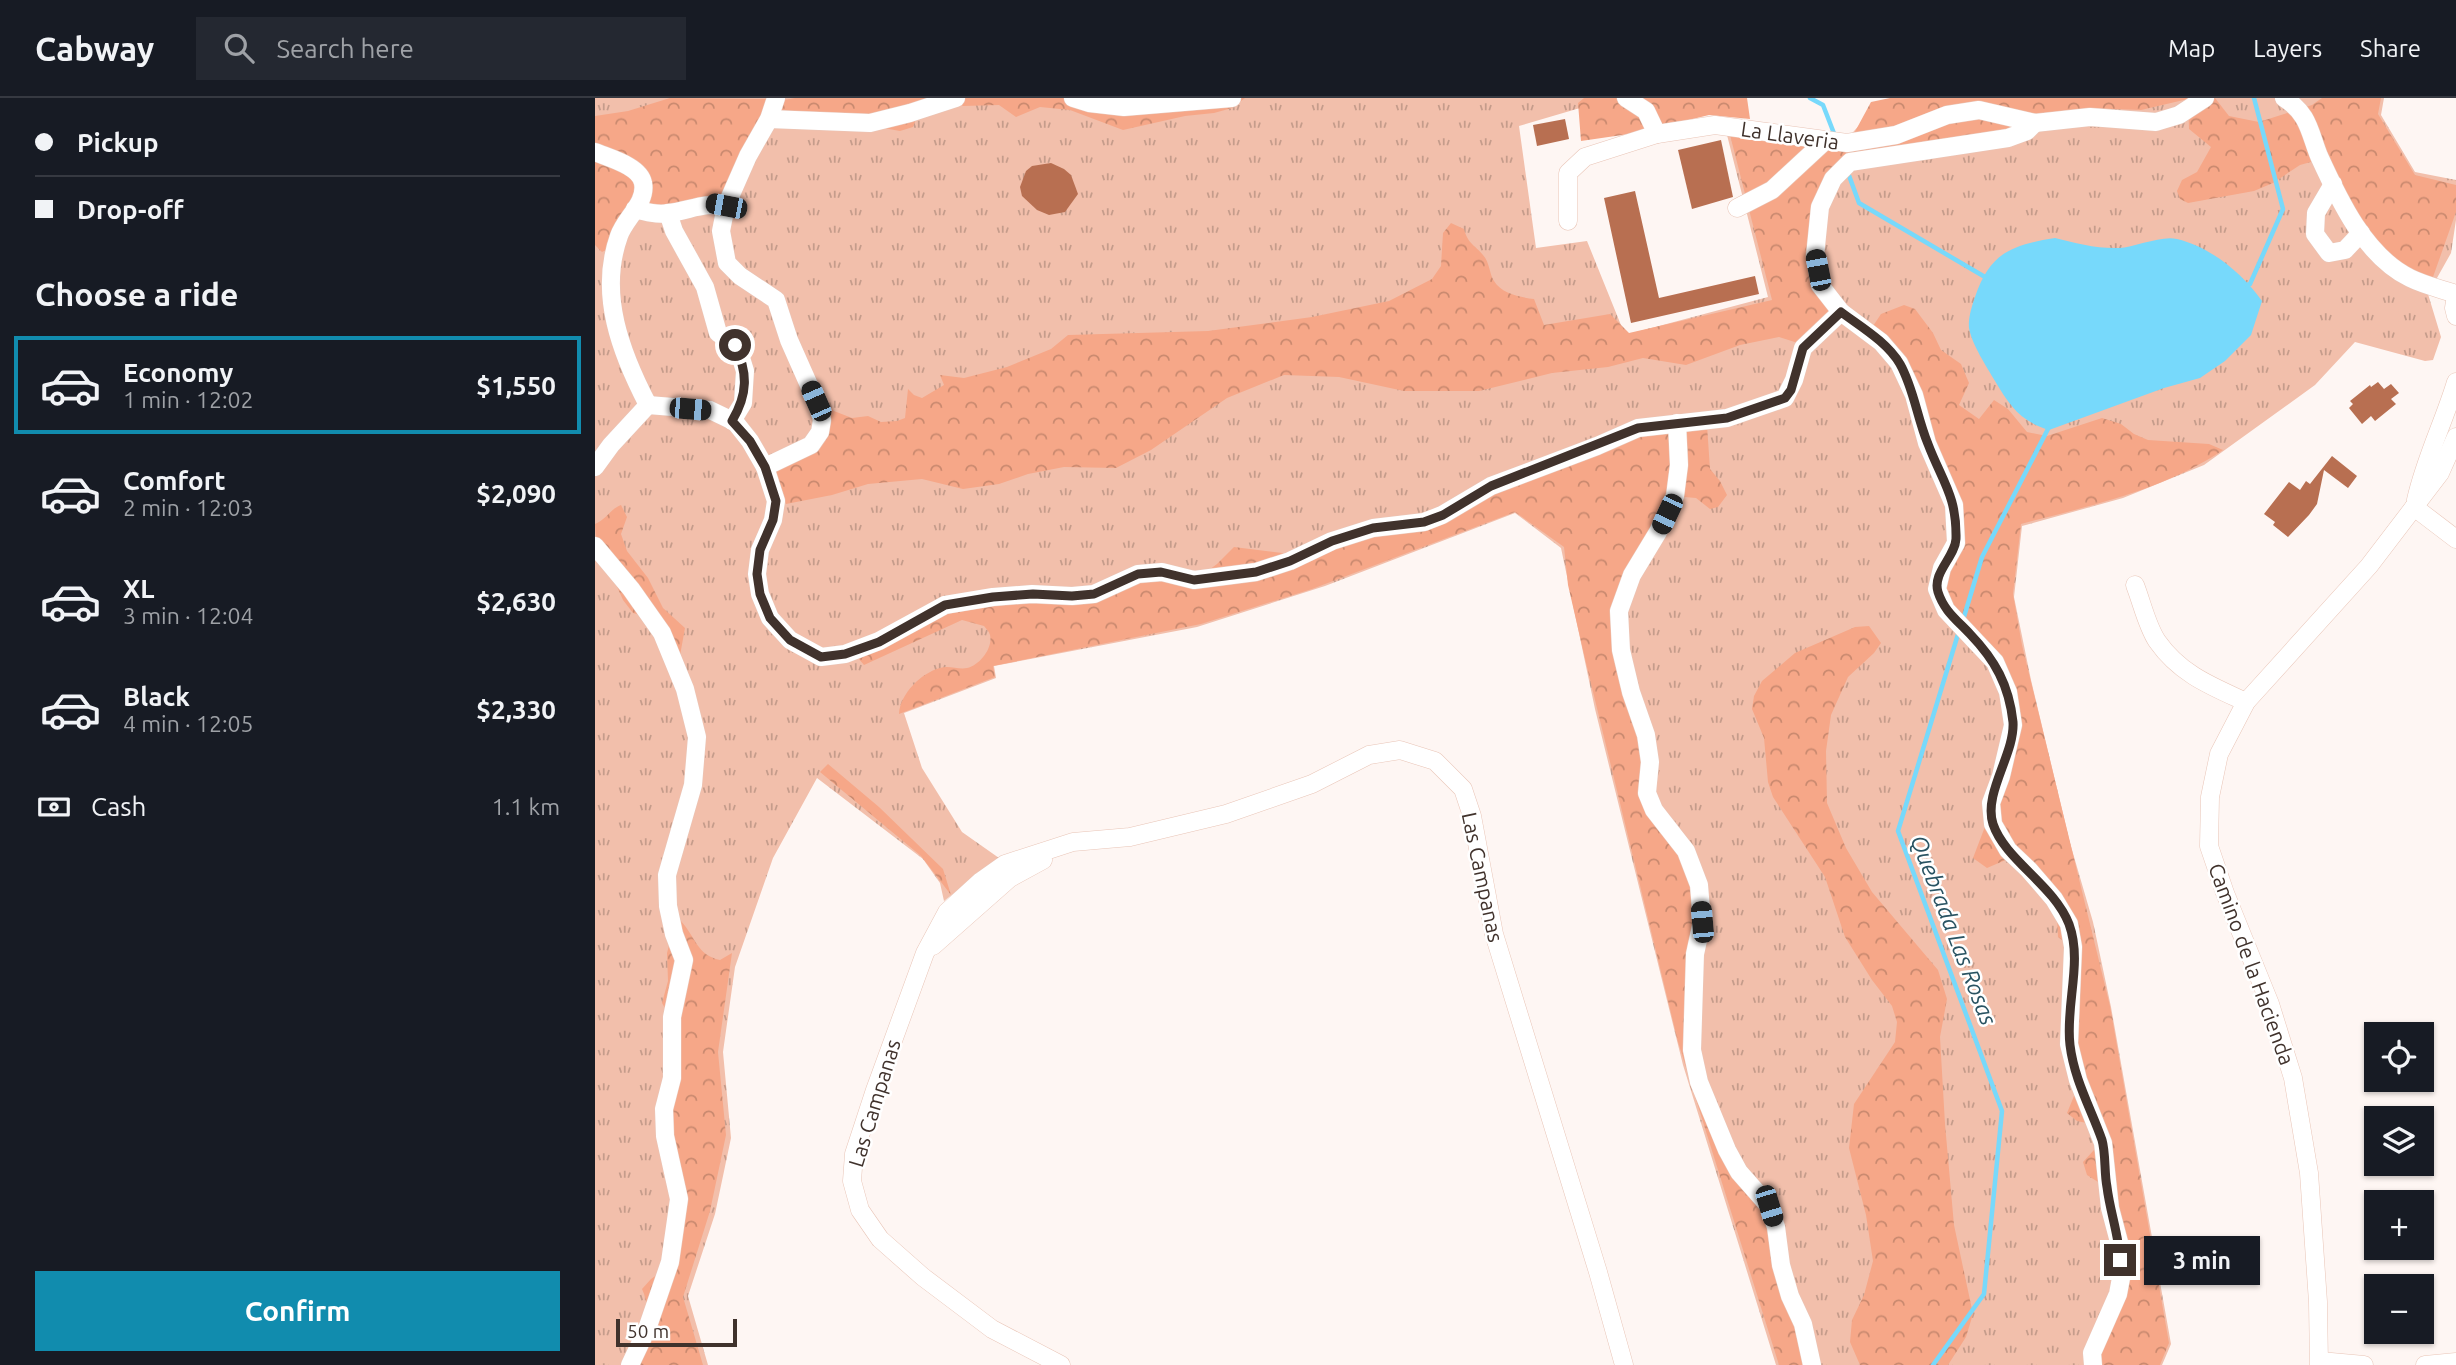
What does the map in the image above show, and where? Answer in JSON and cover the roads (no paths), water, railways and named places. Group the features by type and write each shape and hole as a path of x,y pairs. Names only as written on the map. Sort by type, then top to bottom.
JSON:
{"street":[{"path":"765,467 811,445 820,432 822,420 776,300 740,276 727,263 721,231 726,206 748,156 769,119 776,98"},
{"path":"769,119 870,123 955,98"},
{"path":"1073,98 1089,103 1124,107 1232,98"},
{"path":"1626,98 1647,105 1657,134"},
{"name":"La Llaveria","path":"1568,221 1568,173 1585,157 1657,134 1715,125 1847,143 1896,135 1947,115 1979,110 2035,122 2090,117 2156,121 2179,115 2205,98"},
{"path":"2284,98 2298,107 2308,123 2318,153 2361,233 2389,266 2411,279 2456,294 2456,316"},
{"path":"2035,122 2027,131 2008,138 1850,162 1833,179 1820,207 1815,256 1820,285 1841,312 1881,342 1899,363 1914,395 1927,443 1955,505 1956,542 1942,568 1937,589 1946,610 1995,662 2008,692 2013,725 2001,776 1991,803 1993,824 2008,850 2054,899 2069,924 2073,947 2069,1044 2078,1080 2103,1143 2110,1208 2119,1242 2121,1278 2118,1294 2092,1353 2093,1365"},
{"path":"1737,208 1772,190 1826,140"},
{"path":"595,152 638,172 643,183 642,197 619,234 610,272 613,318 634,378 648,405"},
{"path":"2333,184 2316,213 2315,234 2329,253 2345,250 2361,233"},
{"path":"635,209 668,213 710,203 726,206"},
{"path":"668,213 674,232 705,287 718,332 735,345 741,358 745,371 743,402 732,421"},
{"path":"648,405 711,410 732,421 750,441 765,467 776,501 773,520 760,550 757,574 760,594 770,618 790,640 821,657 845,654 879,642 945,605 1033,594 1094,594 1138,574 1161,572 1194,580 1256,572 1290,561 1332,541 1373,528 1424,522 1443,515 1491,486 1638,428 1727,418 1785,398 1791,390 1803,348 1841,312"},
{"name":"Camino de la Hacienda","path":"2414,507 2421,474 2446,416 2456,382"},
{"path":"595,467 611,445 648,405"},
{"path":"1677,423 1679,465 1675,496 1658,532 1632,575 1619,611 1621,650 1631,692 1646,735 1650,762 1647,793 1654,810 1686,851 1699,885 1702,922 1695,954 1692,1050 1699,1082 1739,1172 1769,1206 1776,1227 1781,1265 1790,1296 1803,1324 1812,1365"},
{"name":"Camino de la Hacienda","path":"2319,1363 2309,1173 2293,1078 2270,1004 2209,846 2210,797 2219,754 2246,702 2369,566 2440,474 2456,437"},
{"path":"2414,507 2456,539"},
{"path":"595,546 631,589 662,633 685,689 697,737 692,785 667,875 668,906 674,934 684,960 672,1017 672,1079 664,1110 665,1136 680,1199 670,1262 647,1329 630,1365"},
{"path":"2135,585 2156,640 2173,660 2196,679 2246,702"},
{"name":"Las Campanas","path":"1061,1365 992,1329 923,1277 880,1239 860,1210 852,1181 854,1154 925,953 1010,878 1073,842 1130,836 1226,814 1312,784 1369,755 1400,750 1435,761 1462,789 1472,816 1494,934 1624,1365"},
{"path":"2425,1365 2456,1362"},
{"path":"2319,1363 2364,1365"}],"water":[{"path":"2055,238 2111,248 2171,238 2202,248 2236,272 2262,301 2251,335 2225,361 2200,378 2164,388 2049,430 2030,422 2017,412 2006,398 1984,363 1971,335 1969,320 1981,282 1995,261 2014,248"}],"waterway":[{"path":"1810,98 1823,105 1835,136"},
{"path":"2247,285 2250,284 2283,209 2254,98"},
{"path":"1847,170 1859,203 1985,277"},
{"name":"Quebrada Las Rosas","path":"1963,620 1982,557 2049,427"},
{"name":"Quebrada Las Rosas","path":"1933,1365 1984,1294 2002,1111 1898,831 1959,631"}]}
